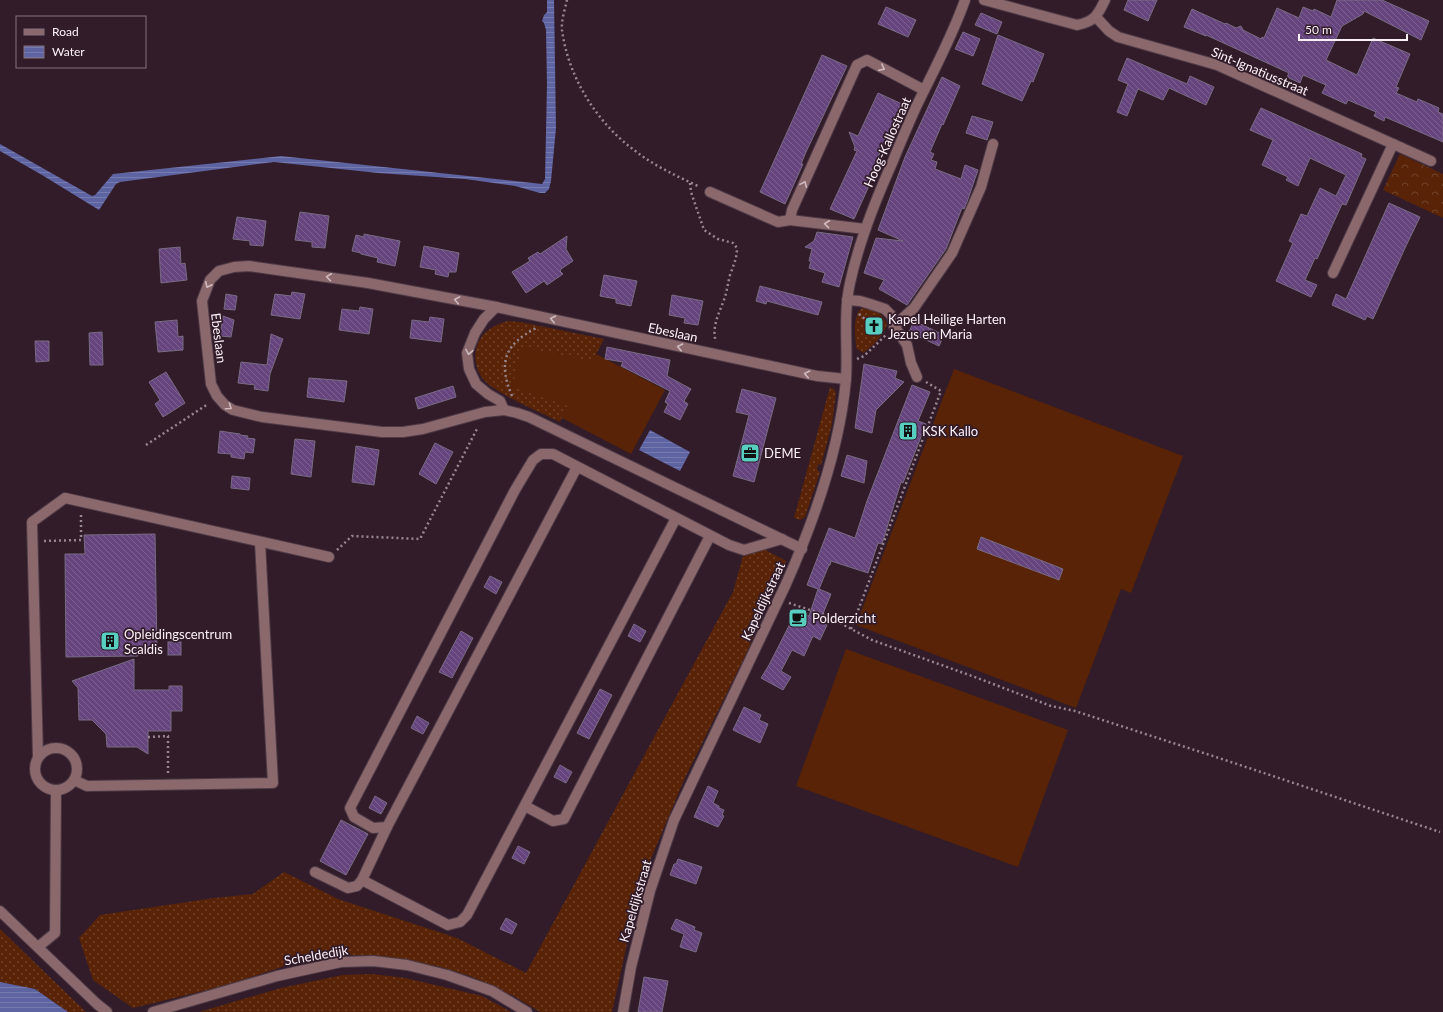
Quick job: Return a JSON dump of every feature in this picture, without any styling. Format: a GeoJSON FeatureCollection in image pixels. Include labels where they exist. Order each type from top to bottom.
{"type":"FeatureCollection","features":[{"type":"Feature","properties":{"kind":"street","name":"Hoog-Kallostraat"},"geometry":{"type":"LineString","coordinates":[[847,300],[849,284],[865,229],[877,197],[924,90],[946,46],[965,0]]}},
{"type":"Feature","properties":{"kind":"street"},"geometry":{"type":"LineString","coordinates":[[984,0],[1077,25],[1085,24],[1096,17],[1104,0]]}},
{"type":"Feature","properties":{"kind":"street","name":"Sint-Ignatiusstraat"},"geometry":{"type":"LineString","coordinates":[[1096,17],[1109,31],[1118,37],[1217,64],[1430,161]]}},
{"type":"Feature","properties":{"kind":"street"},"geometry":{"type":"LineString","coordinates":[[790,220],[792,210],[857,65],[867,60],[924,90]]}},
{"type":"Feature","properties":{"kind":"street"},"geometry":{"type":"LineString","coordinates":[[894,326],[914,308],[952,253],[981,186],[993,144]]}},
{"type":"Feature","properties":{"kind":"street"},"geometry":{"type":"LineString","coordinates":[[1333,273],[1393,144]]}},
{"type":"Feature","properties":{"kind":"street"},"geometry":{"type":"LineString","coordinates":[[710,192],[778,222],[790,220],[865,229]]}},
{"type":"Feature","properties":{"kind":"street","name":"Ebeslaan"},"geometry":{"type":"LineString","coordinates":[[802,549],[518,412],[504,410],[485,412],[423,429],[403,432],[382,432],[249,415],[233,410],[225,405],[219,398],[211,384],[202,301],[210,280],[219,271],[234,267],[249,266],[368,283],[496,307],[829,378],[846,379]]}},
{"type":"Feature","properties":{"kind":"street"},"geometry":{"type":"LineString","coordinates":[[847,300],[860,301],[885,309],[892,316],[894,326],[907,344],[911,363],[917,377]]}},
{"type":"Feature","properties":{"kind":"street","name":"Kapeldijkstraat"},"geometry":{"type":"LineString","coordinates":[[623,1012],[631,967],[650,891],[674,820],[802,549],[817,506],[840,421],[846,379],[847,300]]}},
{"type":"Feature","properties":{"kind":"street"},"geometry":{"type":"LineString","coordinates":[[496,307],[484,319],[475,333],[468,353],[469,369],[476,384],[488,394],[500,401],[504,410]]}},
{"type":"Feature","properties":{"kind":"street"},"geometry":{"type":"LineString","coordinates":[[388,827],[373,828],[354,817],[350,808],[516,490],[533,460],[541,454],[553,454],[729,545],[744,550],[782,540]]}},
{"type":"Feature","properties":{"kind":"street"},"geometry":{"type":"LineString","coordinates":[[315,872],[348,888],[357,886],[362,880],[388,827],[577,467]]}},
{"type":"Feature","properties":{"kind":"street"},"geometry":{"type":"LineString","coordinates":[[38,757],[49,748],[57,747],[64,749],[75,758],[77,773],[74,780],[63,789],[49,789],[39,782],[35,770],[38,757],[32,522],[65,498],[329,557]]}},
{"type":"Feature","properties":{"kind":"street"},"geometry":{"type":"LineString","coordinates":[[362,880],[448,925],[460,922],[467,915],[676,518]]}},
{"type":"Feature","properties":{"kind":"street"},"geometry":{"type":"LineString","coordinates":[[525,806],[553,821],[564,819],[710,536]]}},
{"type":"Feature","properties":{"kind":"street"},"geometry":{"type":"LineString","coordinates":[[74,780],[86,786],[273,784],[260,542]]}},
{"type":"Feature","properties":{"kind":"street"},"geometry":{"type":"LineString","coordinates":[[38,947],[55,933],[56,790]]}},
{"type":"Feature","properties":{"kind":"street"},"geometry":{"type":"LineString","coordinates":[[0,913],[38,947],[96,1004],[107,1012]]}},
{"type":"Feature","properties":{"kind":"street","name":"Scheldedijk"},"geometry":{"type":"LineString","coordinates":[[153,1012],[277,976],[341,962],[373,961],[408,965],[447,975],[492,991],[527,1012]]}},
{"type":"Feature","properties":{"kind":"path"},"geometry":{"type":"LineString","coordinates":[[567,0],[562,29],[574,74],[604,123],[632,149],[659,168],[710,192]]}},
{"type":"Feature","properties":{"kind":"path"},"geometry":{"type":"LineString","coordinates":[[690,182],[691,192],[704,230],[718,239],[734,244],[738,248],[737,257],[730,275],[726,296],[718,317],[714,334],[718,355]]}},
{"type":"Feature","properties":{"kind":"path"},"geometry":{"type":"LineString","coordinates":[[518,412],[504,371],[505,360],[511,347],[519,338],[552,319]]}},
{"type":"Feature","properties":{"kind":"path"},"geometry":{"type":"LineString","coordinates":[[846,365],[864,356],[894,326]]}},
{"type":"Feature","properties":{"kind":"path"},"geometry":{"type":"LineString","coordinates":[[851,629],[941,391],[917,377]]}},
{"type":"Feature","properties":{"kind":"path"},"geometry":{"type":"LineString","coordinates":[[146,445],[219,398]]}},
{"type":"Feature","properties":{"kind":"path"},"geometry":{"type":"LineString","coordinates":[[329,557],[352,536],[420,540],[485,412]]}},
{"type":"Feature","properties":{"kind":"path"},"geometry":{"type":"LineString","coordinates":[[32,542],[81,540],[80,502]]}},
{"type":"Feature","properties":{"kind":"path"},"geometry":{"type":"LineString","coordinates":[[779,599],[825,615],[872,640],[1051,706],[1074,711],[1440,832]]}},
{"type":"Feature","properties":{"kind":"path"},"geometry":{"type":"LineString","coordinates":[[148,737],[168,736],[168,784]]}},
{"type":"Feature","properties":{"kind":"green space"},"geometry":{"type":"Polygon","coordinates":[[[1400,154],[1443,174],[1443,218],[1383,190],[1400,154]]]}},
{"type":"Feature","properties":{"kind":"green space"},"geometry":{"type":"Polygon","coordinates":[[[863,307],[871,308],[878,312],[887,324],[878,340],[863,353],[856,348],[855,326],[857,315],[863,307]]]}},
{"type":"Feature","properties":{"kind":"green space"},"geometry":{"type":"Polygon","coordinates":[[[507,321],[520,322],[604,339],[560,422],[497,390],[483,379],[479,372],[476,365],[475,354],[480,339],[491,328],[507,321]]]}},
{"type":"Feature","properties":{"kind":"green space"},"geometry":{"type":"Polygon","coordinates":[[[522,347],[592,361],[596,354],[665,390],[631,454],[562,418],[568,406],[512,387],[522,347]]]}},
{"type":"Feature","properties":{"kind":"green space"},"geometry":{"type":"Polygon","coordinates":[[[954,369],[1183,456],[1131,593],[1121,589],[1076,708],[856,625],[954,369]]]}},
{"type":"Feature","properties":{"kind":"green space"},"geometry":{"type":"Polygon","coordinates":[[[830,387],[834,389],[836,393],[832,424],[821,465],[818,464],[817,470],[820,472],[805,517],[800,520],[794,518],[830,387]]]}},
{"type":"Feature","properties":{"kind":"green space"},"geometry":{"type":"Polygon","coordinates":[[[762,548],[786,561],[785,568],[774,588],[746,654],[684,780],[650,861],[633,916],[612,1012],[540,1012],[514,996],[470,976],[437,966],[388,957],[349,955],[291,964],[224,986],[133,1008],[93,980],[79,938],[100,915],[214,898],[253,894],[284,872],[338,899],[457,938],[526,973],[733,592],[743,556],[762,548]]]}},
{"type":"Feature","properties":{"kind":"green space"},"geometry":{"type":"Polygon","coordinates":[[[846,649],[1068,730],[1018,867],[796,786],[846,649]]]}},
{"type":"Feature","properties":{"kind":"green space"},"geometry":{"type":"Polygon","coordinates":[[[0,929],[86,1012],[68,1012],[35,989],[0,982],[0,929]]]}},
{"type":"Feature","properties":{"kind":"green space"},"geometry":{"type":"Polygon","coordinates":[[[372,974],[405,978],[482,996],[511,1012],[199,1012],[281,988],[343,975],[372,974]]]}},
{"type":"Feature","properties":{"kind":"water"},"geometry":{"type":"Polygon","coordinates":[[[547,0],[554,0],[556,128],[551,181],[549,189],[545,193],[515,186],[465,179],[378,173],[274,162],[120,182],[116,184],[99,210],[0,151],[0,144],[92,196],[95,195],[113,174],[281,156],[542,184],[545,179],[547,84],[546,30],[542,21],[547,12],[547,0]]]}},
{"type":"Feature","properties":{"kind":"water"},"geometry":{"type":"Polygon","coordinates":[[[650,430],[690,452],[680,471],[639,450],[650,430]]]}},
{"type":"Feature","properties":{"kind":"water"},"geometry":{"type":"Polygon","coordinates":[[[0,982],[35,989],[68,1012],[0,1012],[0,982]]]}},
{"type":"Feature","properties":{"kind":"building"},"geometry":{"type":"Polygon","coordinates":[[[1128,0],[1157,0],[1148,21],[1124,10],[1128,0]]]}},
{"type":"Feature","properties":{"kind":"building"},"geometry":{"type":"Polygon","coordinates":[[[1337,0],[1382,0],[1429,21],[1421,40],[1364,11],[1363,14],[1342,26],[1326,60],[1357,75],[1373,38],[1410,54],[1396,87],[1399,88],[1396,93],[1417,102],[1418,99],[1439,108],[1438,112],[1443,114],[1443,142],[1385,117],[1384,121],[1374,116],[1376,112],[1348,100],[1346,104],[1322,93],[1326,85],[1303,75],[1300,83],[1287,77],[1289,73],[1206,35],[1184,27],[1192,9],[1236,28],[1241,26],[1243,30],[1261,39],[1262,37],[1264,38],[1277,8],[1299,18],[1303,7],[1313,11],[1314,9],[1331,17],[1337,0]]]}},
{"type":"Feature","properties":{"kind":"building"},"geometry":{"type":"Polygon","coordinates":[[[886,7],[916,20],[908,37],[878,24],[886,7]]]}},
{"type":"Feature","properties":{"kind":"building"},"geometry":{"type":"Polygon","coordinates":[[[981,13],[1002,22],[997,34],[975,25],[981,13]]]}},
{"type":"Feature","properties":{"kind":"building"},"geometry":{"type":"Polygon","coordinates":[[[963,32],[980,39],[973,56],[955,49],[963,32]]]}},
{"type":"Feature","properties":{"kind":"building"},"geometry":{"type":"Polygon","coordinates":[[[998,35],[1044,54],[1033,82],[1031,81],[1022,101],[982,84],[998,35]]]}},
{"type":"Feature","properties":{"kind":"building"},"geometry":{"type":"Polygon","coordinates":[[[822,55],[847,66],[806,152],[801,164],[803,164],[785,204],[760,192],[822,55]]]}},
{"type":"Feature","properties":{"kind":"building"},"geometry":{"type":"Polygon","coordinates":[[[1127,58],[1187,84],[1190,76],[1214,87],[1206,105],[1169,88],[1163,100],[1138,89],[1127,116],[1117,112],[1128,84],[1118,80],[1127,58]]]}},
{"type":"Feature","properties":{"kind":"building"},"geometry":{"type":"Polygon","coordinates":[[[942,77],[960,86],[930,152],[934,154],[931,160],[937,162],[935,169],[961,179],[965,165],[978,170],[967,202],[964,209],[962,208],[946,249],[907,305],[879,289],[884,280],[864,273],[876,238],[903,241],[878,230],[905,157],[942,77]]]}},
{"type":"Feature","properties":{"kind":"building"},"geometry":{"type":"Polygon","coordinates":[[[878,93],[902,104],[870,175],[873,177],[854,219],[830,209],[857,151],[854,150],[855,147],[849,132],[858,136],[878,93]]]}},
{"type":"Feature","properties":{"kind":"building"},"geometry":{"type":"Polygon","coordinates":[[[1261,108],[1362,154],[1361,157],[1366,159],[1346,205],[1342,204],[1317,259],[1315,258],[1305,280],[1317,285],[1311,297],[1276,281],[1293,243],[1289,241],[1301,214],[1307,216],[1320,188],[1336,196],[1346,175],[1310,158],[1298,186],[1286,180],[1288,177],[1262,165],[1273,140],[1250,130],[1261,108]]]}},
{"type":"Feature","properties":{"kind":"building"},"geometry":{"type":"Polygon","coordinates":[[[972,116],[993,122],[987,140],[966,133],[972,116]]]}},
{"type":"Feature","properties":{"kind":"building"},"geometry":{"type":"Polygon","coordinates":[[[1389,203],[1420,217],[1373,319],[1367,316],[1365,320],[1332,305],[1336,294],[1346,299],[1389,203]]]}},
{"type":"Feature","properties":{"kind":"building"},"geometry":{"type":"Polygon","coordinates":[[[300,212],[329,216],[325,248],[312,247],[312,242],[295,240],[300,212]]]}},
{"type":"Feature","properties":{"kind":"building"},"geometry":{"type":"Polygon","coordinates":[[[237,217],[266,221],[263,246],[250,245],[250,241],[233,239],[237,217]]]}},
{"type":"Feature","properties":{"kind":"building"},"geometry":{"type":"Polygon","coordinates":[[[817,232],[853,237],[839,287],[822,282],[825,273],[809,268],[812,249],[805,247],[814,241],[817,232]]]}},
{"type":"Feature","properties":{"kind":"building"},"geometry":{"type":"Polygon","coordinates":[[[364,234],[400,241],[395,266],[377,262],[378,258],[352,251],[356,235],[364,237],[364,234]]]}},
{"type":"Feature","properties":{"kind":"building"},"geometry":{"type":"Polygon","coordinates":[[[567,236],[566,249],[573,261],[561,269],[560,271],[563,274],[547,285],[544,281],[526,293],[512,272],[530,261],[528,258],[538,252],[540,254],[567,236]]]}},
{"type":"Feature","properties":{"kind":"building"},"geometry":{"type":"Polygon","coordinates":[[[424,246],[459,253],[456,272],[449,272],[448,277],[435,274],[436,270],[420,267],[424,246]]]}},
{"type":"Feature","properties":{"kind":"building"},"geometry":{"type":"Polygon","coordinates":[[[180,247],[181,264],[185,263],[187,280],[161,283],[159,249],[180,247]]]}},
{"type":"Feature","properties":{"kind":"building"},"geometry":{"type":"Polygon","coordinates":[[[604,275],[637,281],[631,306],[616,303],[616,299],[600,296],[604,275]]]}},
{"type":"Feature","properties":{"kind":"building"},"geometry":{"type":"Polygon","coordinates":[[[760,286],[822,302],[818,315],[767,301],[766,304],[756,301],[760,286]]]}},
{"type":"Feature","properties":{"kind":"building"},"geometry":{"type":"Polygon","coordinates":[[[292,292],[305,294],[300,319],[271,315],[275,294],[291,296],[292,292]]]}},
{"type":"Feature","properties":{"kind":"building"},"geometry":{"type":"Polygon","coordinates":[[[226,294],[237,296],[235,310],[224,309],[226,294]]]}},
{"type":"Feature","properties":{"kind":"building"},"geometry":{"type":"Polygon","coordinates":[[[672,295],[703,301],[698,325],[684,323],[685,318],[669,315],[672,295]]]}},
{"type":"Feature","properties":{"kind":"building"},"geometry":{"type":"Polygon","coordinates":[[[360,307],[373,309],[369,334],[339,330],[342,309],[359,311],[360,307]]]}},
{"type":"Feature","properties":{"kind":"building"},"geometry":{"type":"Polygon","coordinates":[[[223,316],[234,320],[231,337],[220,336],[223,316]]]}},
{"type":"Feature","properties":{"kind":"building"},"geometry":{"type":"Polygon","coordinates":[[[430,317],[444,319],[441,342],[410,338],[412,320],[429,322],[430,317]]]}},
{"type":"Feature","properties":{"kind":"building"},"geometry":{"type":"Polygon","coordinates":[[[177,320],[178,337],[183,336],[183,350],[158,352],[155,322],[177,320]]]}},
{"type":"Feature","properties":{"kind":"building"},"geometry":{"type":"Polygon","coordinates":[[[914,321],[944,335],[939,346],[909,332],[914,321]]]}},
{"type":"Feature","properties":{"kind":"building"},"geometry":{"type":"Polygon","coordinates":[[[102,332],[103,365],[90,365],[89,333],[102,332]]]}},
{"type":"Feature","properties":{"kind":"building"},"geometry":{"type":"Polygon","coordinates":[[[271,334],[283,339],[270,374],[268,391],[254,389],[255,385],[238,383],[241,362],[267,365],[271,334]]]}},
{"type":"Feature","properties":{"kind":"building"},"geometry":{"type":"Polygon","coordinates":[[[35,341],[49,341],[49,361],[36,362],[35,341]]]}},
{"type":"Feature","properties":{"kind":"building"},"geometry":{"type":"Polygon","coordinates":[[[607,347],[670,360],[667,376],[691,389],[684,401],[688,404],[680,420],[664,412],[668,404],[665,402],[670,391],[621,366],[623,362],[605,359],[607,347]]]}},
{"type":"Feature","properties":{"kind":"building"},"geometry":{"type":"Polygon","coordinates":[[[864,364],[897,371],[895,378],[904,382],[876,410],[872,433],[855,428],[864,364]]]}},
{"type":"Feature","properties":{"kind":"building"},"geometry":{"type":"Polygon","coordinates":[[[166,372],[185,403],[163,417],[155,404],[160,400],[149,382],[166,372]]]}},
{"type":"Feature","properties":{"kind":"building"},"geometry":{"type":"Polygon","coordinates":[[[309,378],[347,381],[344,402],[307,397],[309,378]]]}},
{"type":"Feature","properties":{"kind":"building"},"geometry":{"type":"Polygon","coordinates":[[[912,385],[930,392],[918,421],[926,424],[903,483],[901,482],[882,544],[878,543],[868,573],[831,561],[819,589],[831,594],[820,621],[827,625],[820,640],[813,636],[804,656],[792,650],[781,671],[791,677],[783,690],[761,678],[797,610],[809,616],[818,589],[807,585],[829,528],[855,538],[867,501],[912,385]]]}},
{"type":"Feature","properties":{"kind":"building"},"geometry":{"type":"Polygon","coordinates":[[[453,386],[456,397],[418,409],[415,398],[453,386]]]}},
{"type":"Feature","properties":{"kind":"building","name":"DEME"},"geometry":{"type":"Polygon","coordinates":[[[742,389],[776,398],[754,482],[733,476],[749,415],[736,412],[742,389]]]}},
{"type":"Feature","properties":{"kind":"building"},"geometry":{"type":"Polygon","coordinates":[[[220,431],[240,434],[248,436],[247,438],[255,439],[253,453],[245,452],[244,459],[231,457],[231,454],[218,453],[220,431]]]}},
{"type":"Feature","properties":{"kind":"building"},"geometry":{"type":"Polygon","coordinates":[[[295,439],[315,441],[311,477],[291,474],[295,439]]]}},
{"type":"Feature","properties":{"kind":"building"},"geometry":{"type":"Polygon","coordinates":[[[435,443],[453,452],[436,484],[419,474],[435,443]]]}},
{"type":"Feature","properties":{"kind":"building"},"geometry":{"type":"Polygon","coordinates":[[[356,446],[379,450],[374,485],[352,482],[356,446]]]}},
{"type":"Feature","properties":{"kind":"building"},"geometry":{"type":"Polygon","coordinates":[[[847,455],[867,461],[864,483],[841,476],[847,455]]]}},
{"type":"Feature","properties":{"kind":"building"},"geometry":{"type":"Polygon","coordinates":[[[232,476],[250,478],[249,490],[231,488],[232,476]]]}},
{"type":"Feature","properties":{"kind":"building","name":"Opleidingscentrum Scaldis"},"geometry":{"type":"Polygon","coordinates":[[[155,534],[157,652],[138,652],[138,656],[66,657],[65,554],[85,554],[84,535],[155,534]]]}},
{"type":"Feature","properties":{"kind":"building"},"geometry":{"type":"Polygon","coordinates":[[[981,537],[1063,569],[1059,580],[977,549],[981,537]]]}},
{"type":"Feature","properties":{"kind":"building"},"geometry":{"type":"Polygon","coordinates":[[[490,576],[502,582],[496,594],[484,587],[490,576]]]}},
{"type":"Feature","properties":{"kind":"building"},"geometry":{"type":"Polygon","coordinates":[[[634,624],[646,631],[640,642],[628,636],[634,624]]]}},
{"type":"Feature","properties":{"kind":"building"},"geometry":{"type":"Polygon","coordinates":[[[461,631],[473,638],[452,678],[439,672],[461,631]]]}},
{"type":"Feature","properties":{"kind":"building"},"geometry":{"type":"Polygon","coordinates":[[[168,642],[181,642],[181,655],[168,655],[168,642]]]}},
{"type":"Feature","properties":{"kind":"building"},"geometry":{"type":"Polygon","coordinates":[[[134,659],[134,690],[169,690],[169,686],[182,686],[182,711],[171,711],[171,731],[148,731],[148,754],[137,747],[107,747],[106,734],[92,720],[79,720],[78,688],[72,681],[134,659]]]}},
{"type":"Feature","properties":{"kind":"building"},"geometry":{"type":"Polygon","coordinates":[[[600,689],[612,695],[589,739],[577,733],[600,689]]]}},
{"type":"Feature","properties":{"kind":"building"},"geometry":{"type":"Polygon","coordinates":[[[744,707],[761,715],[759,720],[768,724],[760,743],[733,730],[744,707]]]}},
{"type":"Feature","properties":{"kind":"building"},"geometry":{"type":"Polygon","coordinates":[[[417,716],[429,723],[423,734],[411,728],[417,716]]]}},
{"type":"Feature","properties":{"kind":"building"},"geometry":{"type":"Polygon","coordinates":[[[560,765],[572,772],[566,783],[554,777],[560,765]]]}},
{"type":"Feature","properties":{"kind":"building"},"geometry":{"type":"Polygon","coordinates":[[[708,786],[718,791],[713,803],[724,810],[722,815],[724,816],[718,827],[694,817],[708,786]]]}},
{"type":"Feature","properties":{"kind":"building"},"geometry":{"type":"Polygon","coordinates":[[[375,796],[387,803],[381,814],[369,808],[375,796]]]}},
{"type":"Feature","properties":{"kind":"building"},"geometry":{"type":"Polygon","coordinates":[[[341,820],[368,834],[346,875],[320,861],[341,820]]]}},
{"type":"Feature","properties":{"kind":"building"},"geometry":{"type":"Polygon","coordinates":[[[518,846],[530,852],[524,864],[512,858],[518,846]]]}},
{"type":"Feature","properties":{"kind":"building"},"geometry":{"type":"Polygon","coordinates":[[[678,859],[702,867],[696,884],[670,875],[674,864],[676,864],[678,859]]]}},
{"type":"Feature","properties":{"kind":"building"},"geometry":{"type":"Polygon","coordinates":[[[506,918],[517,924],[512,934],[500,929],[506,918]]]}},
{"type":"Feature","properties":{"kind":"building"},"geometry":{"type":"Polygon","coordinates":[[[676,919],[695,927],[694,930],[702,933],[696,952],[680,947],[684,934],[671,929],[676,919]]]}},
{"type":"Feature","properties":{"kind":"building"},"geometry":{"type":"Polygon","coordinates":[[[644,977],[668,981],[662,1012],[638,1012],[644,977]]]}},
{"type":"Feature","properties":{"kind":"place","name":"Kapel Heilige Harten Jezus en Maria"},"geometry":{"type":"Point","coordinates":[874,326]}},
{"type":"Feature","properties":{"kind":"place","name":"KSK Kallo"},"geometry":{"type":"Point","coordinates":[908,431]}},
{"type":"Feature","properties":{"kind":"place","name":"DEME"},"geometry":{"type":"Point","coordinates":[750,453]}},
{"type":"Feature","properties":{"kind":"place","name":"Polderzicht"},"geometry":{"type":"Point","coordinates":[798,618]}},
{"type":"Feature","properties":{"kind":"place","name":"Opleidingscentrum Scaldis"},"geometry":{"type":"Point","coordinates":[110,641]}}]}
